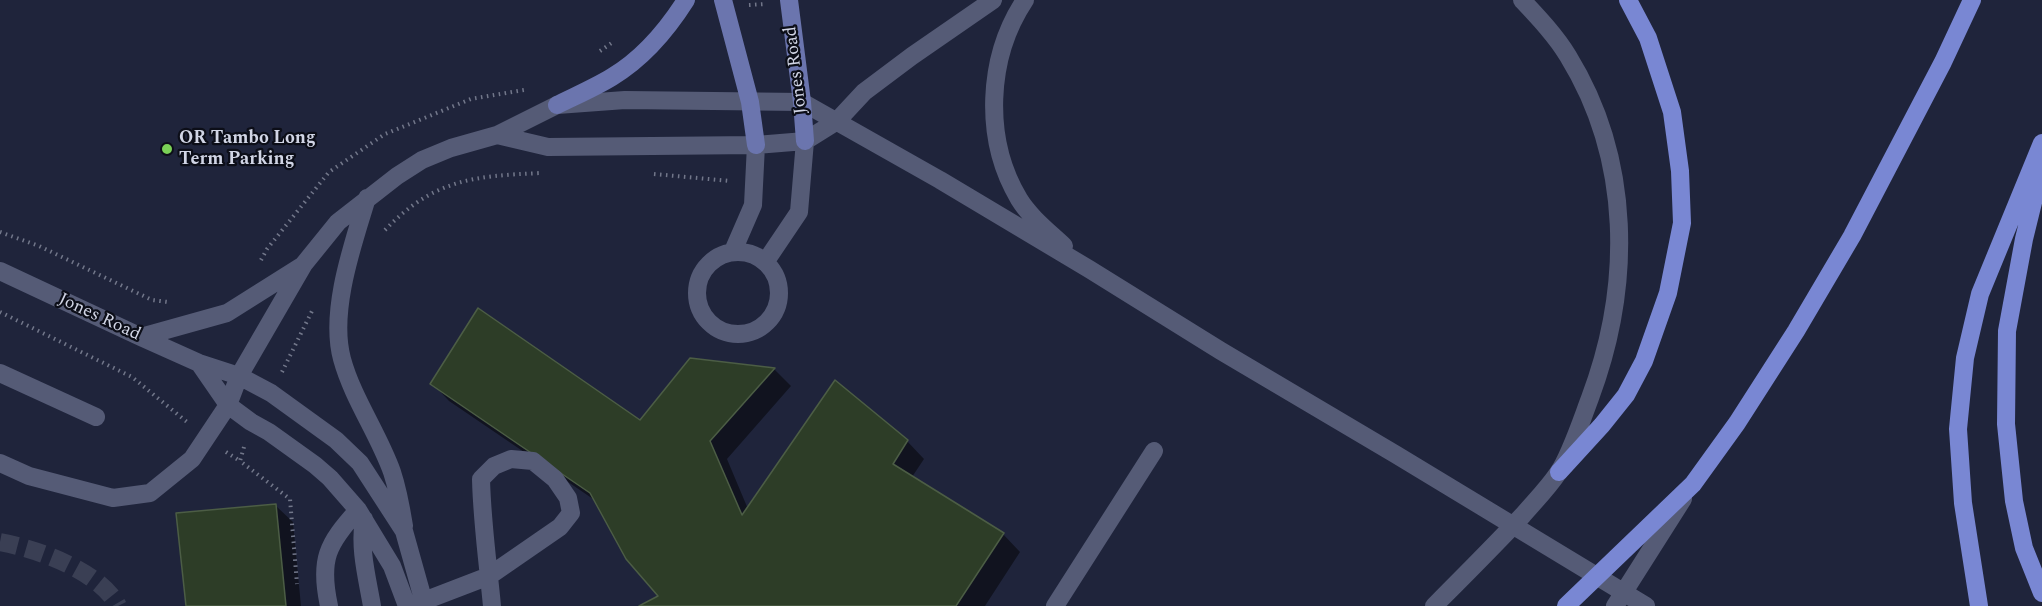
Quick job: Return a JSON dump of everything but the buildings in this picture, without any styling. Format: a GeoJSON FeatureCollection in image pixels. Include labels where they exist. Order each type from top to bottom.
{"type":"FeatureCollection","features":[{"type":"Feature","properties":{"kind":"highway"},"geometry":{"type":"LineString","coordinates":[[1560,472],[1620,402],[1644,361],[1668,293],[1682,223],[1680,171],[1672,112],[1648,38],[1628,0]]}},
{"type":"Feature","properties":{"kind":"highway"},"geometry":{"type":"LineString","coordinates":[[1566,606],[1692,484],[1737,423],[1802,321],[1852,236],[1943,62],[1972,0]]}},
{"type":"Feature","properties":{"kind":"highway"},"geometry":{"type":"LineString","coordinates":[[1979,606],[1963,503],[1958,429],[1965,358],[1980,294],[2042,142]]}},
{"type":"Feature","properties":{"kind":"highway"},"geometry":{"type":"LineString","coordinates":[[2042,166],[2024,239],[2007,331],[2006,412],[2014,501],[2024,548],[2042,593]]}},
{"type":"Feature","properties":{"kind":"main road"},"geometry":{"type":"LineString","coordinates":[[557,105],[613,76],[646,50],[672,22],[686,0]]}},
{"type":"Feature","properties":{"kind":"main road"},"geometry":{"type":"LineString","coordinates":[[723,0],[750,102],[756,145]]}},
{"type":"Feature","properties":{"kind":"main road","name":"Jones Road"},"geometry":{"type":"LineString","coordinates":[[789,0],[805,141]]}},
{"type":"Feature","properties":{"kind":"street"},"geometry":{"type":"LineString","coordinates":[[497,135],[548,147],[756,145],[805,141],[837,121],[864,92],[993,0]]}},
{"type":"Feature","properties":{"kind":"street"},"geometry":{"type":"LineString","coordinates":[[1025,0],[1008,29],[995,81],[996,130],[1002,159],[1011,183],[1029,213],[1089,269]]}},
{"type":"Feature","properties":{"kind":"street"},"geometry":{"type":"LineString","coordinates":[[1434,606],[1485,557],[1560,472],[1596,383],[1611,326],[1617,291],[1620,246],[1618,213],[1615,181],[1608,151],[1591,101],[1568,55],[1522,0]]}},
{"type":"Feature","properties":{"kind":"street"},"geometry":{"type":"LineString","coordinates":[[0,463],[29,476],[113,498],[150,493],[192,459],[228,405],[239,376],[304,264],[338,222],[367,198],[422,160],[451,148],[497,135],[557,105],[625,100],[688,99],[802,102],[1089,269],[1221,351],[1646,606]]}},
{"type":"Feature","properties":{"kind":"street"},"geometry":{"type":"LineString","coordinates":[[765,261],[799,212],[805,141]]}},
{"type":"Feature","properties":{"kind":"street"},"geometry":{"type":"LineString","coordinates":[[733,251],[753,205],[756,145]]}},
{"type":"Feature","properties":{"kind":"street"},"geometry":{"type":"LineString","coordinates":[[367,198],[345,271],[339,328],[342,357],[350,382],[391,470],[400,498],[404,531],[419,604]]}},
{"type":"Feature","properties":{"kind":"street"},"geometry":{"type":"LineString","coordinates":[[733,251],[750,253],[765,261],[776,275],[780,292],[777,309],[767,323],[753,332],[736,335],[718,329],[705,318],[698,302],[697,285],[704,269],[717,257],[733,251]]}},
{"type":"Feature","properties":{"kind":"street"},"geometry":{"type":"LineString","coordinates":[[141,338],[227,313],[304,264]]}},
{"type":"Feature","properties":{"kind":"street","name":"Jones Road"},"geometry":{"type":"LineString","coordinates":[[0,272],[141,338],[199,363],[239,376],[271,393],[336,440],[360,463],[404,531]]}},
{"type":"Feature","properties":{"kind":"street"},"geometry":{"type":"LineString","coordinates":[[199,363],[228,405],[269,432],[330,478],[361,514],[392,566],[419,604]]}},
{"type":"Feature","properties":{"kind":"street"},"geometry":{"type":"LineString","coordinates":[[0,373],[96,417]]}},
{"type":"Feature","properties":{"kind":"street"},"geometry":{"type":"LineString","coordinates":[[1054,606],[1154,451]]}},
{"type":"Feature","properties":{"kind":"street"},"geometry":{"type":"LineString","coordinates":[[419,604],[489,576],[560,527],[571,513],[568,498],[555,479],[533,461],[511,459],[494,466],[481,479],[482,521],[489,576],[492,606]]}},
{"type":"Feature","properties":{"kind":"street"},"geometry":{"type":"LineString","coordinates":[[1615,606],[1692,484]]}},
{"type":"Feature","properties":{"kind":"street"},"geometry":{"type":"LineString","coordinates":[[329,606],[325,579],[327,555],[338,532],[361,514]]}},
{"type":"Feature","properties":{"kind":"street"},"geometry":{"type":"LineString","coordinates":[[361,514],[363,559],[372,606]]}},
{"type":"Feature","properties":{"kind":"street"},"geometry":{"type":"LineString","coordinates":[[1420,606],[1454,586]]}},
{"type":"Feature","properties":{"kind":"path"},"geometry":{"type":"LineString","coordinates":[[382,233],[404,211],[441,189],[468,179],[496,175],[551,173]]}},
{"type":"Feature","properties":{"kind":"path"},"geometry":{"type":"LineString","coordinates":[[650,174],[753,184]]}},
{"type":"Feature","properties":{"kind":"path"},"geometry":{"type":"LineString","coordinates":[[0,232],[39,246],[152,300]]}},
{"type":"Feature","properties":{"kind":"path"},"geometry":{"type":"LineString","coordinates":[[0,312],[132,377],[206,438],[240,461]]}},
{"type":"Feature","properties":{"kind":"tunnel"},"geometry":{"type":"LineString","coordinates":[[0,542],[49,556],[83,572],[109,593],[118,606]]}},
{"type":"Feature","properties":{"kind":"place","name":"OR Tambo Long Term Parking"},"geometry":{"type":"Point","coordinates":[167,149]}}]}
